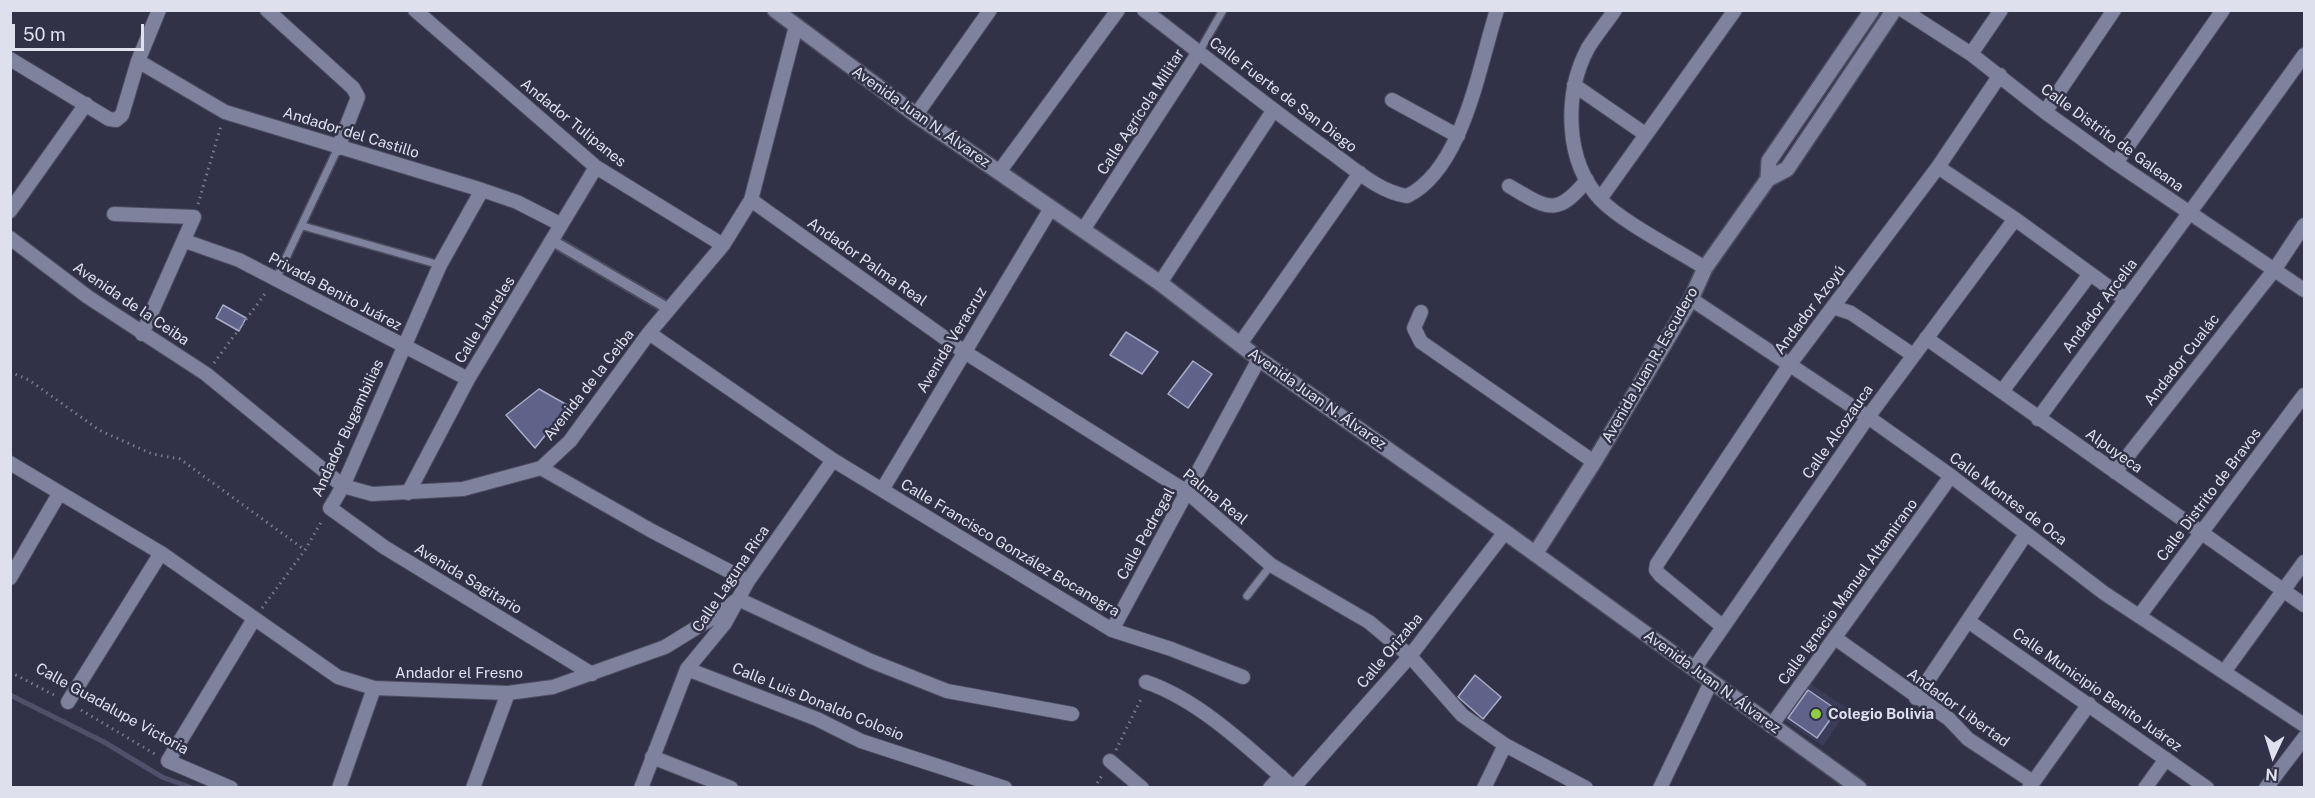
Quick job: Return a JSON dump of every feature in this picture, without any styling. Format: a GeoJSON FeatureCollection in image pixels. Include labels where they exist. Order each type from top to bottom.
{"type":"FeatureCollection","features":[{"type":"Feature","properties":{"kind":"main road","name":"Avenida Juan N. Álvarez"},"geometry":{"type":"LineString","coordinates":[[775,10],[916,115],[1160,283],[1259,359],[1505,532],[1859,788]]}},
{"type":"Feature","properties":{"kind":"main road","name":"Avenida Juan R. Escudero"},"geometry":{"type":"LineString","coordinates":[[1768,178],[1769,161],[1872,10]]}},
{"type":"Feature","properties":{"kind":"main road","name":"Avenida Juan R. Escudero"},"geometry":{"type":"LineString","coordinates":[[1535,554],[1594,462],[1691,299],[1705,268],[1768,178],[1787,169],[1894,10]]}},
{"type":"Feature","properties":{"kind":"street"},"geometry":{"type":"LineString","coordinates":[[10,59],[109,119],[116,120],[122,114],[138,61],[159,10]]}},
{"type":"Feature","properties":{"kind":"street"},"geometry":{"type":"LineString","coordinates":[[267,10],[352,88],[358,98],[338,148]]}},
{"type":"Feature","properties":{"kind":"street","name":"Andador Tulipanes"},"geometry":{"type":"LineString","coordinates":[[415,10],[596,167],[723,245]]}},
{"type":"Feature","properties":{"kind":"street"},"geometry":{"type":"LineString","coordinates":[[999,172],[1118,10]]}},
{"type":"Feature","properties":{"kind":"street","name":"Calle Fuerte de San Diego"},"geometry":{"type":"LineString","coordinates":[[1144,10],[1273,111],[1360,173],[1395,194],[1407,196],[1428,182],[1446,160],[1458,136]]}},
{"type":"Feature","properties":{"kind":"street"},"geometry":{"type":"LineString","coordinates":[[1392,100],[1458,136],[1497,10]]}},
{"type":"Feature","properties":{"kind":"street"},"geometry":{"type":"LineString","coordinates":[[1615,10],[1588,49],[1574,85],[1571,112],[1576,157],[1587,180],[1600,199],[1705,268]]}},
{"type":"Feature","properties":{"kind":"street"},"geometry":{"type":"LineString","coordinates":[[1600,199],[1735,10]]}},
{"type":"Feature","properties":{"kind":"street","name":"Calle Distrito de Galeana"},"geometry":{"type":"LineString","coordinates":[[1903,10],[1971,54],[2045,112],[2116,163],[2304,290]]}},
{"type":"Feature","properties":{"kind":"street"},"geometry":{"type":"LineString","coordinates":[[1971,54],[2001,10]]}},
{"type":"Feature","properties":{"kind":"street"},"geometry":{"type":"LineString","coordinates":[[2045,112],[2114,10]]}},
{"type":"Feature","properties":{"kind":"street"},"geometry":{"type":"LineString","coordinates":[[2116,163],[2223,10]]}},
{"type":"Feature","properties":{"kind":"street"},"geometry":{"type":"LineString","coordinates":[[916,115],[985,12]]}},
{"type":"Feature","properties":{"kind":"street","name":"Avenida de la Ceiba"},"geometry":{"type":"LineString","coordinates":[[10,238],[88,297],[206,374],[343,486],[372,494],[408,494],[463,489],[541,468],[570,441],[649,333],[723,245],[751,200],[796,26]]}},
{"type":"Feature","properties":{"kind":"street","name":"Calle Agrícola Militar"},"geometry":{"type":"LineString","coordinates":[[1083,230],[1199,52]]}},
{"type":"Feature","properties":{"kind":"street","name":"Andador Arcelia"},"geometry":{"type":"LineString","coordinates":[[2038,419],[2125,299],[2191,214],[2304,54]]}},
{"type":"Feature","properties":{"kind":"street","name":"Andador del Castillo"},"geometry":{"type":"LineString","coordinates":[[138,61],[225,112],[482,190],[517,202],[560,224]]}},
{"type":"Feature","properties":{"kind":"street","name":"Andador Azoyú"},"geometry":{"type":"LineString","coordinates":[[1722,626],[1656,570],[1657,564],[1790,364],[1938,167],[2000,75]]}},
{"type":"Feature","properties":{"kind":"street"},"geometry":{"type":"LineString","coordinates":[[1574,85],[1645,134]]}},
{"type":"Feature","properties":{"kind":"street"},"geometry":{"type":"LineString","coordinates":[[10,211],[86,104]]}},
{"type":"Feature","properties":{"kind":"street"},"geometry":{"type":"LineString","coordinates":[[1160,283],[1273,111]]}},
{"type":"Feature","properties":{"kind":"street","name":"Calle Laureles"},"geometry":{"type":"LineString","coordinates":[[408,494],[468,379],[596,167]]}},
{"type":"Feature","properties":{"kind":"street"},"geometry":{"type":"LineString","coordinates":[[1938,167],[2125,299]]}},
{"type":"Feature","properties":{"kind":"street"},"geometry":{"type":"LineString","coordinates":[[1240,344],[1360,173]]}},
{"type":"Feature","properties":{"kind":"street"},"geometry":{"type":"LineString","coordinates":[[1509,186],[1540,204],[1557,206],[1570,201],[1587,180]]}},
{"type":"Feature","properties":{"kind":"street","name":"Andador Bugambilias"},"geometry":{"type":"LineString","coordinates":[[330,508],[343,486],[440,265],[482,190]]}},
{"type":"Feature","properties":{"kind":"street","name":"Andador Palma Real"},"geometry":{"type":"LineString","coordinates":[[751,200],[963,351]]}},
{"type":"Feature","properties":{"kind":"street","name":"Avenida Veracruz"},"geometry":{"type":"LineString","coordinates":[[882,490],[963,351],[1051,208]]}},
{"type":"Feature","properties":{"kind":"street"},"geometry":{"type":"LineString","coordinates":[[114,214],[194,217],[142,334]]}},
{"type":"Feature","properties":{"kind":"street","name":"Calle Alcozauca"},"geometry":{"type":"LineString","coordinates":[[1694,669],[1868,417],[2014,219]]}},
{"type":"Feature","properties":{"kind":"street","name":"Andador Cualác"},"geometry":{"type":"LineString","coordinates":[[2115,472],[2275,269],[2304,225]]}},
{"type":"Feature","properties":{"kind":"street","name":"Privada Benito Juárez"},"geometry":{"type":"LineString","coordinates":[[184,241],[239,260],[468,379]]}},
{"type":"Feature","properties":{"kind":"street"},"geometry":{"type":"LineString","coordinates":[[553,241],[669,309]]}},
{"type":"Feature","properties":{"kind":"street"},"geometry":{"type":"LineString","coordinates":[[2003,390],[2090,274]]}},
{"type":"Feature","properties":{"kind":"street","name":"Calle Montes de Oca"},"geometry":{"type":"LineString","coordinates":[[1691,299],[1868,417],[1951,476],[2104,593],[2304,725]]}},
{"type":"Feature","properties":{"kind":"street"},"geometry":{"type":"LineString","coordinates":[[1833,307],[1851,313],[1913,355]]}},
{"type":"Feature","properties":{"kind":"street"},"geometry":{"type":"LineString","coordinates":[[1421,312],[1414,328],[1421,342],[1594,462]]}},
{"type":"Feature","properties":{"kind":"street","name":"Calle Francisco González Bocanegra"},"geometry":{"type":"LineString","coordinates":[[649,333],[833,460],[1112,630],[1171,649],[1243,677]]}},
{"type":"Feature","properties":{"kind":"street","name":"Alpuyeca"},"geometry":{"type":"LineString","coordinates":[[1926,338],[2003,390],[2038,419],[2304,605]]}},
{"type":"Feature","properties":{"kind":"street","name":"Palma Real"},"geometry":{"type":"LineString","coordinates":[[963,351],[1187,492],[1271,565],[1370,622],[1410,656],[1462,715],[1505,745],[1586,788]]}},
{"type":"Feature","properties":{"kind":"street","name":"Calle Pedregal"},"geometry":{"type":"LineString","coordinates":[[1112,630],[1259,359]]}},
{"type":"Feature","properties":{"kind":"street","name":"Calle Distrito de Bravos"},"geometry":{"type":"LineString","coordinates":[[2140,615],[2304,395]]}},
{"type":"Feature","properties":{"kind":"street","name":"Calle Laguna Rica"},"geometry":{"type":"LineString","coordinates":[[641,788],[687,669],[725,623],[748,581],[833,460]]}},
{"type":"Feature","properties":{"kind":"street","name":"Andador el Fresno"},"geometry":{"type":"LineString","coordinates":[[10,464],[161,553],[338,677],[374,688],[508,693],[553,687],[664,647],[717,615],[738,598]]}},
{"type":"Feature","properties":{"kind":"street"},"geometry":{"type":"LineString","coordinates":[[541,468],[652,531],[748,581]]}},
{"type":"Feature","properties":{"kind":"street","name":"Calle Ignacio Manuel Altamirano"},"geometry":{"type":"LineString","coordinates":[[1771,726],[1951,476]]}},
{"type":"Feature","properties":{"kind":"street"},"geometry":{"type":"LineString","coordinates":[[10,578],[59,494]]}},
{"type":"Feature","properties":{"kind":"street","name":"Avenida Sagitario"},"geometry":{"type":"LineString","coordinates":[[330,508],[384,547],[592,674]]}},
{"type":"Feature","properties":{"kind":"street","name":"Calle Orizaba"},"geometry":{"type":"LineString","coordinates":[[1294,787],[1410,656],[1505,532]]}},
{"type":"Feature","properties":{"kind":"street"},"geometry":{"type":"LineString","coordinates":[[1916,698],[2026,534]]}},
{"type":"Feature","properties":{"kind":"street"},"geometry":{"type":"LineString","coordinates":[[68,702],[161,553]]}},
{"type":"Feature","properties":{"kind":"street"},"geometry":{"type":"LineString","coordinates":[[2224,672],[2304,562]]}},
{"type":"Feature","properties":{"kind":"street"},"geometry":{"type":"LineString","coordinates":[[738,598],[872,661],[947,691],[1072,714]]}},
{"type":"Feature","properties":{"kind":"street"},"geometry":{"type":"LineString","coordinates":[[168,761],[254,619]]}},
{"type":"Feature","properties":{"kind":"street","name":"Calle Municipio Benito Juárez"},"geometry":{"type":"LineString","coordinates":[[1968,621],[2207,788]]}},
{"type":"Feature","properties":{"kind":"street","name":"Andador Libertad"},"geometry":{"type":"LineString","coordinates":[[1835,639],[1949,719],[1968,739],[2031,785]]}},
{"type":"Feature","properties":{"kind":"street","name":"Calle Luis Donaldo Colosio"},"geometry":{"type":"LineString","coordinates":[[687,669],[817,719],[861,741],[1005,788]]}},
{"type":"Feature","properties":{"kind":"street"},"geometry":{"type":"LineString","coordinates":[[1146,682],[1164,688],[1228,731],[1294,787]]}},
{"type":"Feature","properties":{"kind":"street"},"geometry":{"type":"LineString","coordinates":[[1660,788],[1711,682]]}},
{"type":"Feature","properties":{"kind":"street"},"geometry":{"type":"LineString","coordinates":[[339,788],[374,688]]}},
{"type":"Feature","properties":{"kind":"street"},"geometry":{"type":"LineString","coordinates":[[473,788],[508,693]]}},
{"type":"Feature","properties":{"kind":"street"},"geometry":{"type":"LineString","coordinates":[[2031,785],[2089,704]]}},
{"type":"Feature","properties":{"kind":"street"},"geometry":{"type":"LineString","coordinates":[[2266,788],[2304,738]]}},
{"type":"Feature","properties":{"kind":"street"},"geometry":{"type":"LineString","coordinates":[[1484,788],[1505,745]]}},
{"type":"Feature","properties":{"kind":"street"},"geometry":{"type":"LineString","coordinates":[[652,757],[731,788]]}},
{"type":"Feature","properties":{"kind":"street"},"geometry":{"type":"LineString","coordinates":[[2145,788],[2166,759]]}},
{"type":"Feature","properties":{"kind":"street","name":"Calle Guadalupe Victoria"},"geometry":{"type":"LineString","coordinates":[[168,761],[231,788]]}},
{"type":"Feature","properties":{"kind":"street"},"geometry":{"type":"LineString","coordinates":[[1110,761],[1142,788]]}},
{"type":"Feature","properties":{"kind":"street"},"geometry":{"type":"LineString","coordinates":[[1270,788],[1281,776]]}},
{"type":"Feature","properties":{"kind":"lane","name":"Calle Agrícola Militar"},"geometry":{"type":"LineString","coordinates":[[1199,52],[1223,10]]}},
{"type":"Feature","properties":{"kind":"lane"},"geometry":{"type":"LineString","coordinates":[[276,279],[338,148]]}},
{"type":"Feature","properties":{"kind":"lane"},"geometry":{"type":"LineString","coordinates":[[303,225],[440,265]]}},
{"type":"Feature","properties":{"kind":"lane"},"geometry":{"type":"LineString","coordinates":[[1247,596],[1271,565]]}},
{"type":"Feature","properties":{"kind":"path"},"geometry":{"type":"LineString","coordinates":[[194,217],[225,112]]}},
{"type":"Feature","properties":{"kind":"path"},"geometry":{"type":"LineString","coordinates":[[206,374],[276,279]]}},
{"type":"Feature","properties":{"kind":"path"},"geometry":{"type":"LineString","coordinates":[[10,372],[29,380],[99,429],[152,454],[180,459],[305,550]]}},
{"type":"Feature","properties":{"kind":"path","name":"Andador Bugambilias"},"geometry":{"type":"LineString","coordinates":[[254,619],[305,550],[330,508]]}},
{"type":"Feature","properties":{"kind":"path","name":"Calle Guadalupe Victoria"},"geometry":{"type":"LineString","coordinates":[[10,672],[68,702],[168,761]]}},
{"type":"Feature","properties":{"kind":"path"},"geometry":{"type":"LineString","coordinates":[[1134,716],[1146,682]]}},
{"type":"Feature","properties":{"kind":"shaded area","name":"Colegio Bolivia"},"geometry":{"type":"Polygon","coordinates":[[[1808,682],[1848,709],[1823,746],[1783,719],[1808,682]]]}},
{"type":"Feature","properties":{"kind":"building"},"geometry":{"type":"Polygon","coordinates":[[[223,305],[246,318],[239,331],[216,318],[223,305]]]}},
{"type":"Feature","properties":{"kind":"building"},"geometry":{"type":"Polygon","coordinates":[[[1126,332],[1158,352],[1142,374],[1110,355],[1126,332]]]}},
{"type":"Feature","properties":{"kind":"building"},"geometry":{"type":"Polygon","coordinates":[[[1193,361],[1212,374],[1188,408],[1168,394],[1193,361]]]}},
{"type":"Feature","properties":{"kind":"building"},"geometry":{"type":"Polygon","coordinates":[[[539,389],[569,406],[535,448],[506,415],[539,389]]]}},
{"type":"Feature","properties":{"kind":"building"},"geometry":{"type":"Polygon","coordinates":[[[1475,675],[1501,697],[1483,719],[1458,697],[1475,675]]]}},
{"type":"Feature","properties":{"kind":"building"},"geometry":{"type":"Polygon","coordinates":[[[1808,690],[1837,710],[1817,738],[1788,718],[1808,690]]]}},
{"type":"Feature","properties":{"kind":"waterway"},"geometry":{"type":"LineString","coordinates":[[10,695],[104,742],[162,777],[192,788]]}},
{"type":"Feature","properties":{"kind":"place","name":"Colegio Bolivia"},"geometry":{"type":"Point","coordinates":[1816,714]}}]}
